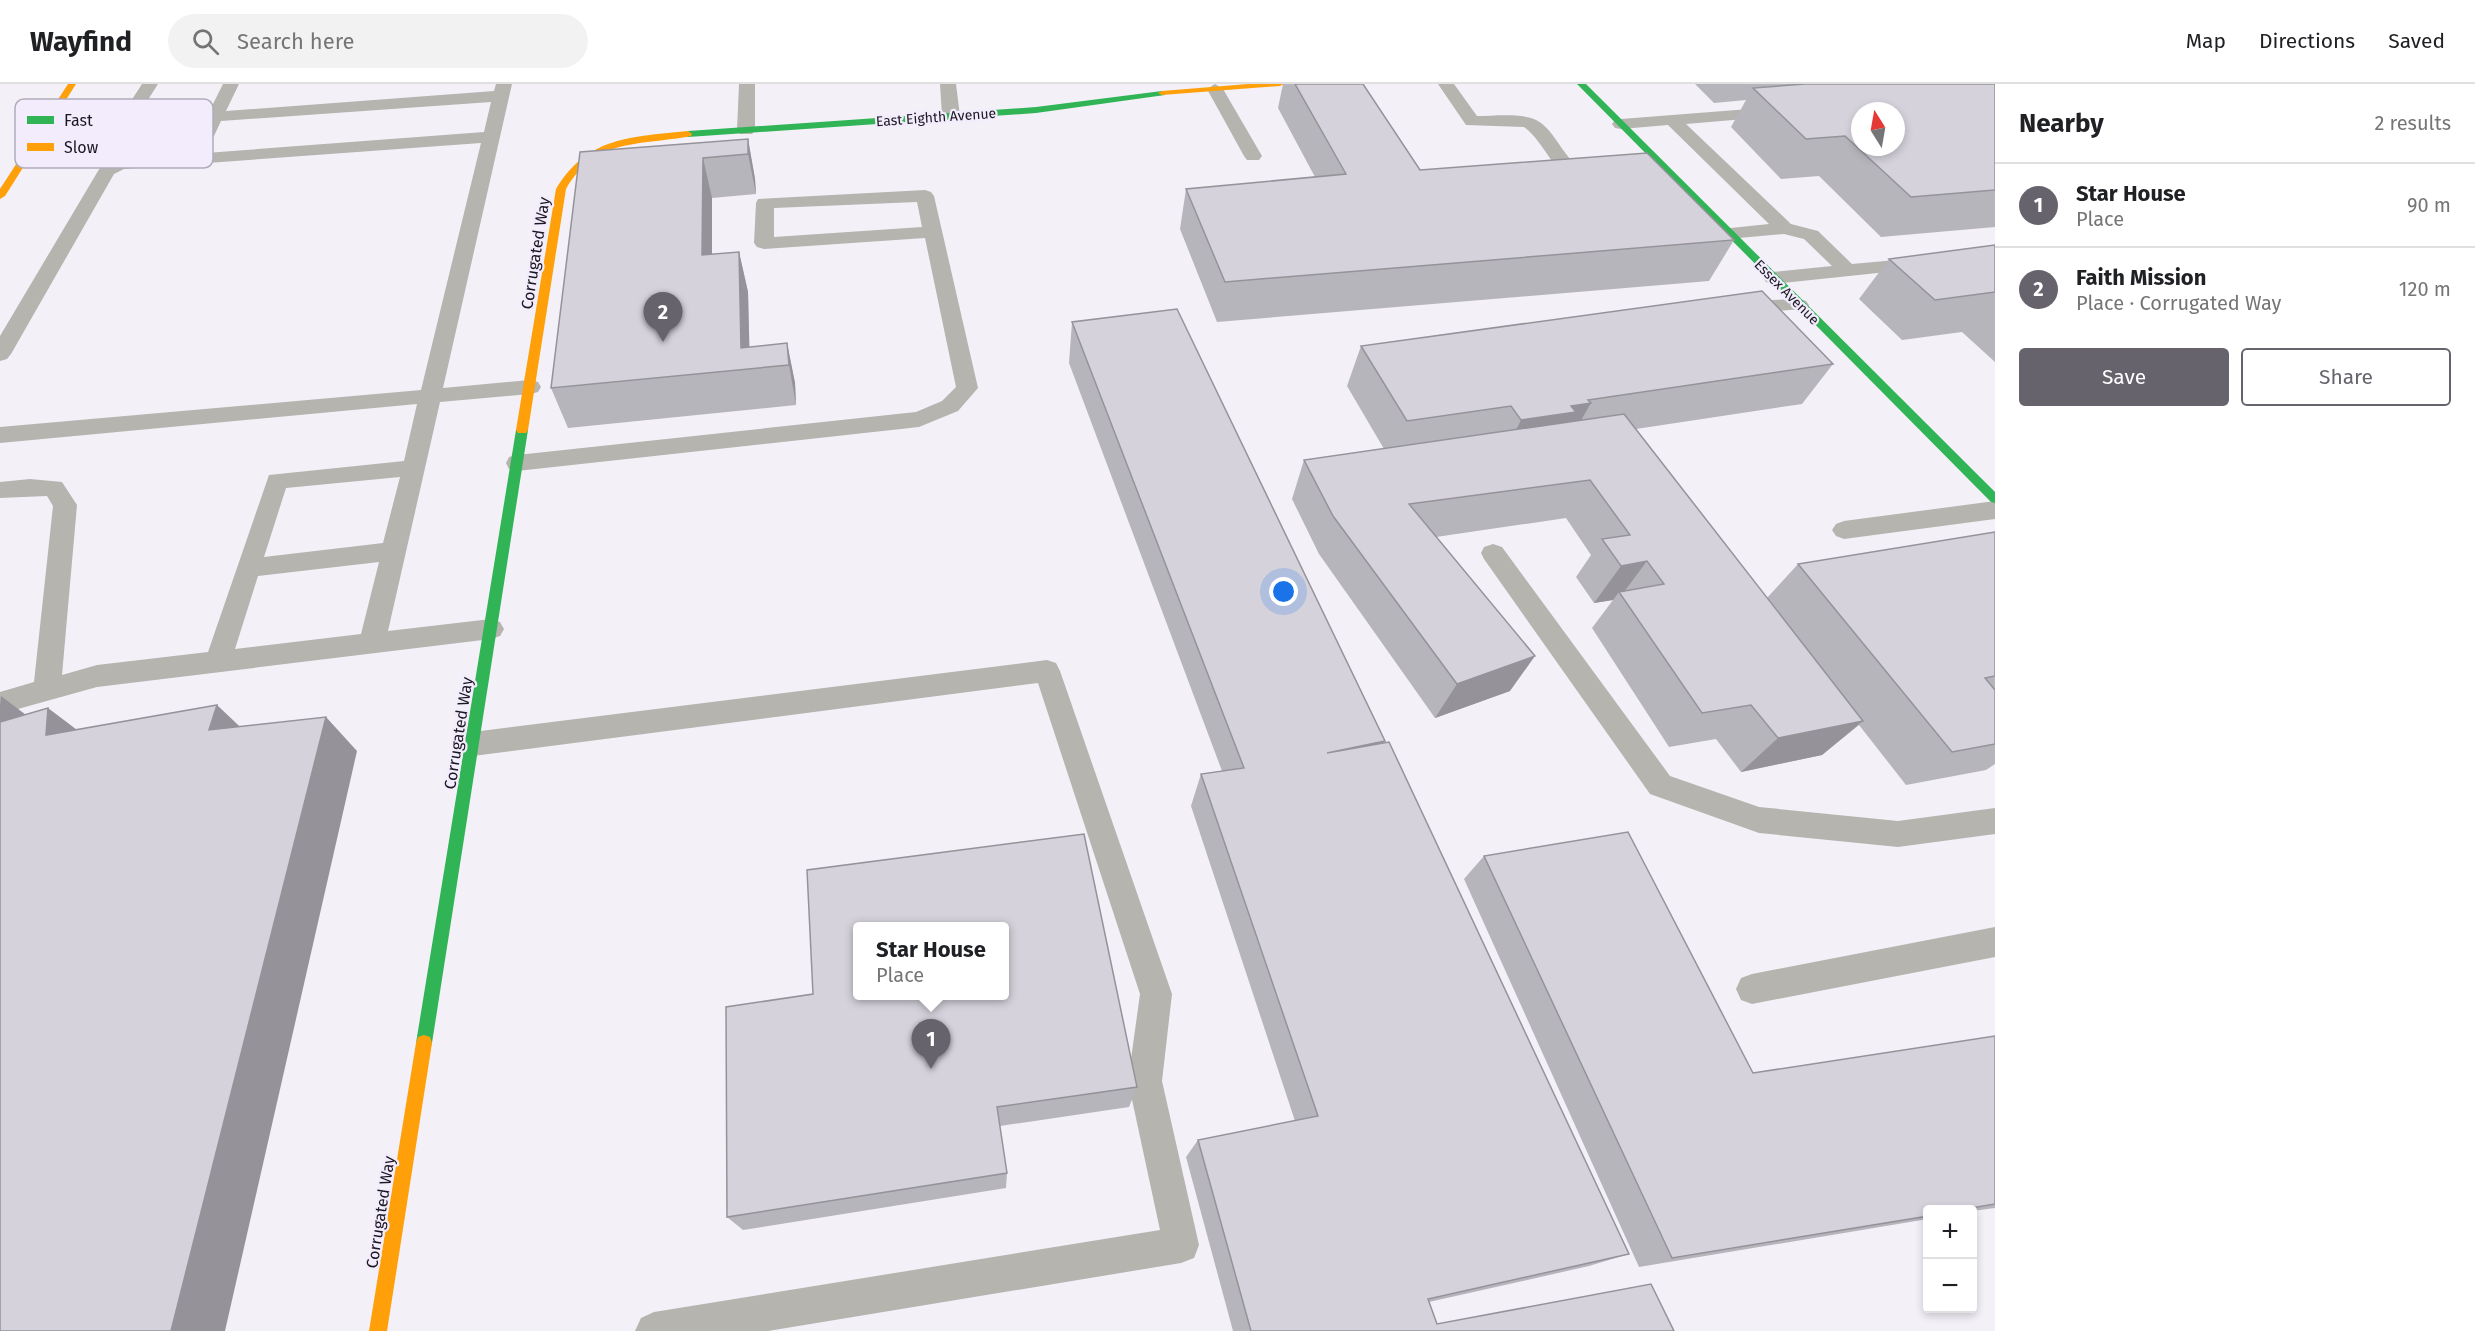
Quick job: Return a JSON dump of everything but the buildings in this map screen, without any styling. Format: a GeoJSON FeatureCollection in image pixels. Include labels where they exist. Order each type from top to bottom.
{"type":"FeatureCollection","features":[{"type":"Feature","properties":{"kind":"street"},"geometry":{"type":"LineString","coordinates":[[62,99],[72,84]]}},
{"type":"Feature","properties":{"kind":"street","name":"East Eighth Avenue"},"geometry":{"type":"LineString","coordinates":[[593,151],[620,143],[690,134],[1036,110],[1172,92],[1280,84]]}},
{"type":"Feature","properties":{"kind":"street","name":"Essex Avenue"},"geometry":{"type":"LineString","coordinates":[[1581,84],[1995,499]]}},
{"type":"Feature","properties":{"kind":"street","name":"Corrugated Way"},"geometry":{"type":"LineString","coordinates":[[378,1331],[561,189],[567,175],[593,151]]}},
{"type":"Feature","properties":{"kind":"street"},"geometry":{"type":"LineString","coordinates":[[0,196],[18,168]]}},
{"type":"Feature","properties":{"kind":"lane"},"geometry":{"type":"LineString","coordinates":[[140,99],[150,84]]}},
{"type":"Feature","properties":{"kind":"lane"},"geometry":{"type":"LineString","coordinates":[[213,120],[231,84]]}},
{"type":"Feature","properties":{"kind":"lane"},"geometry":{"type":"LineString","coordinates":[[215,116],[526,84]]}},
{"type":"Feature","properties":{"kind":"lane"},"geometry":{"type":"LineString","coordinates":[[746,130],[747,84]]}},
{"type":"Feature","properties":{"kind":"lane"},"geometry":{"type":"LineString","coordinates":[[948,84],[951,116]]}},
{"type":"Feature","properties":{"kind":"lane"},"geometry":{"type":"LineString","coordinates":[[1446,84],[1472,122],[1527,122],[1533,125],[1576,177],[1583,180],[1602,179]]}},
{"type":"Feature","properties":{"kind":"lane"},"geometry":{"type":"LineString","coordinates":[[372,643],[502,88]]}},
{"type":"Feature","properties":{"kind":"lane"},"geometry":{"type":"LineString","coordinates":[[1215,89],[1253,156]]}},
{"type":"Feature","properties":{"kind":"lane"},"geometry":{"type":"LineString","coordinates":[[1621,124],[1792,111]]}},
{"type":"Feature","properties":{"kind":"lane"},"geometry":{"type":"LineString","coordinates":[[1672,120],[1784,228]]}},
{"type":"Feature","properties":{"kind":"lane"},"geometry":{"type":"LineString","coordinates":[[213,157],[491,137]]}},
{"type":"Feature","properties":{"kind":"lane"},"geometry":{"type":"LineString","coordinates":[[0,354],[107,170],[112,168]]}},
{"type":"Feature","properties":{"kind":"lane"},"geometry":{"type":"LineString","coordinates":[[1648,175],[1670,174]]}},
{"type":"Feature","properties":{"kind":"lane"},"geometry":{"type":"LineString","coordinates":[[518,463],[919,419],[950,406],[968,388],[925,196],[765,203],[764,243],[932,232]]}},
{"type":"Feature","properties":{"kind":"lane"},"geometry":{"type":"LineString","coordinates":[[1728,233],[1784,228],[1811,235],[1848,271]]}},
{"type":"Feature","properties":{"kind":"lane"},"geometry":{"type":"LineString","coordinates":[[1773,278],[1938,262]]}},
{"type":"Feature","properties":{"kind":"lane"},"geometry":{"type":"LineString","coordinates":[[1720,308],[1799,305]]}},
{"type":"Feature","properties":{"kind":"lane"},"geometry":{"type":"LineString","coordinates":[[0,435],[530,387]]}},
{"type":"Feature","properties":{"kind":"lane"},"geometry":{"type":"LineString","coordinates":[[218,660],[277,481],[413,468]]}},
{"type":"Feature","properties":{"kind":"lane"},"geometry":{"type":"LineString","coordinates":[[0,490],[30,487],[54,488],[65,505],[47,690]]}},
{"type":"Feature","properties":{"kind":"lane"},"geometry":{"type":"LineString","coordinates":[[1844,530],[1995,510]]}},
{"type":"Feature","properties":{"kind":"lane"},"geometry":{"type":"LineString","coordinates":[[249,568],[394,551]]}},
{"type":"Feature","properties":{"kind":"lane"},"geometry":{"type":"LineString","coordinates":[[1493,553],[1660,785],[1759,820],[1898,834],[1995,821]]}},
{"type":"Feature","properties":{"kind":"lane"},"geometry":{"type":"LineString","coordinates":[[0,703],[97,676],[491,629]]}},
{"type":"Feature","properties":{"kind":"lane"},"geometry":{"type":"LineString","coordinates":[[472,744],[1047,672],[1156,994],[1145,1081],[1181,1245],[654,1331]]}},
{"type":"Feature","properties":{"kind":"lane"},"geometry":{"type":"LineString","coordinates":[[1752,990],[1995,942]]}},
{"type":"Feature","properties":{"kind":"traffic: fast"},"geometry":{"type":"LineString","coordinates":[[1581,84],[1995,499]]}},
{"type":"Feature","properties":{"kind":"traffic: fast"},"geometry":{"type":"LineString","coordinates":[[688,134],[1036,110],[1162,93]]}},
{"type":"Feature","properties":{"kind":"traffic: fast"},"geometry":{"type":"LineString","coordinates":[[424,1043],[522,430]]}},
{"type":"Feature","properties":{"kind":"traffic: slow"},"geometry":{"type":"LineString","coordinates":[[62,99],[72,84]]}},
{"type":"Feature","properties":{"kind":"traffic: slow"},"geometry":{"type":"LineString","coordinates":[[1162,93],[1280,84]]}},
{"type":"Feature","properties":{"kind":"traffic: slow"},"geometry":{"type":"LineString","coordinates":[[522,430],[561,189],[571,172],[583,160],[598,151],[633,141],[688,134]]}},
{"type":"Feature","properties":{"kind":"traffic: slow"},"geometry":{"type":"LineString","coordinates":[[0,196],[18,168]]}},
{"type":"Feature","properties":{"kind":"traffic: slow"},"geometry":{"type":"LineString","coordinates":[[378,1331],[424,1043]]}},
{"type":"Feature","properties":{"kind":"place","name":"Faith Mission"},"geometry":{"type":"Point","coordinates":[663,342]}},
{"type":"Feature","properties":{"kind":"place","name":"Star House"},"geometry":{"type":"Point","coordinates":[931,1069]}}]}
